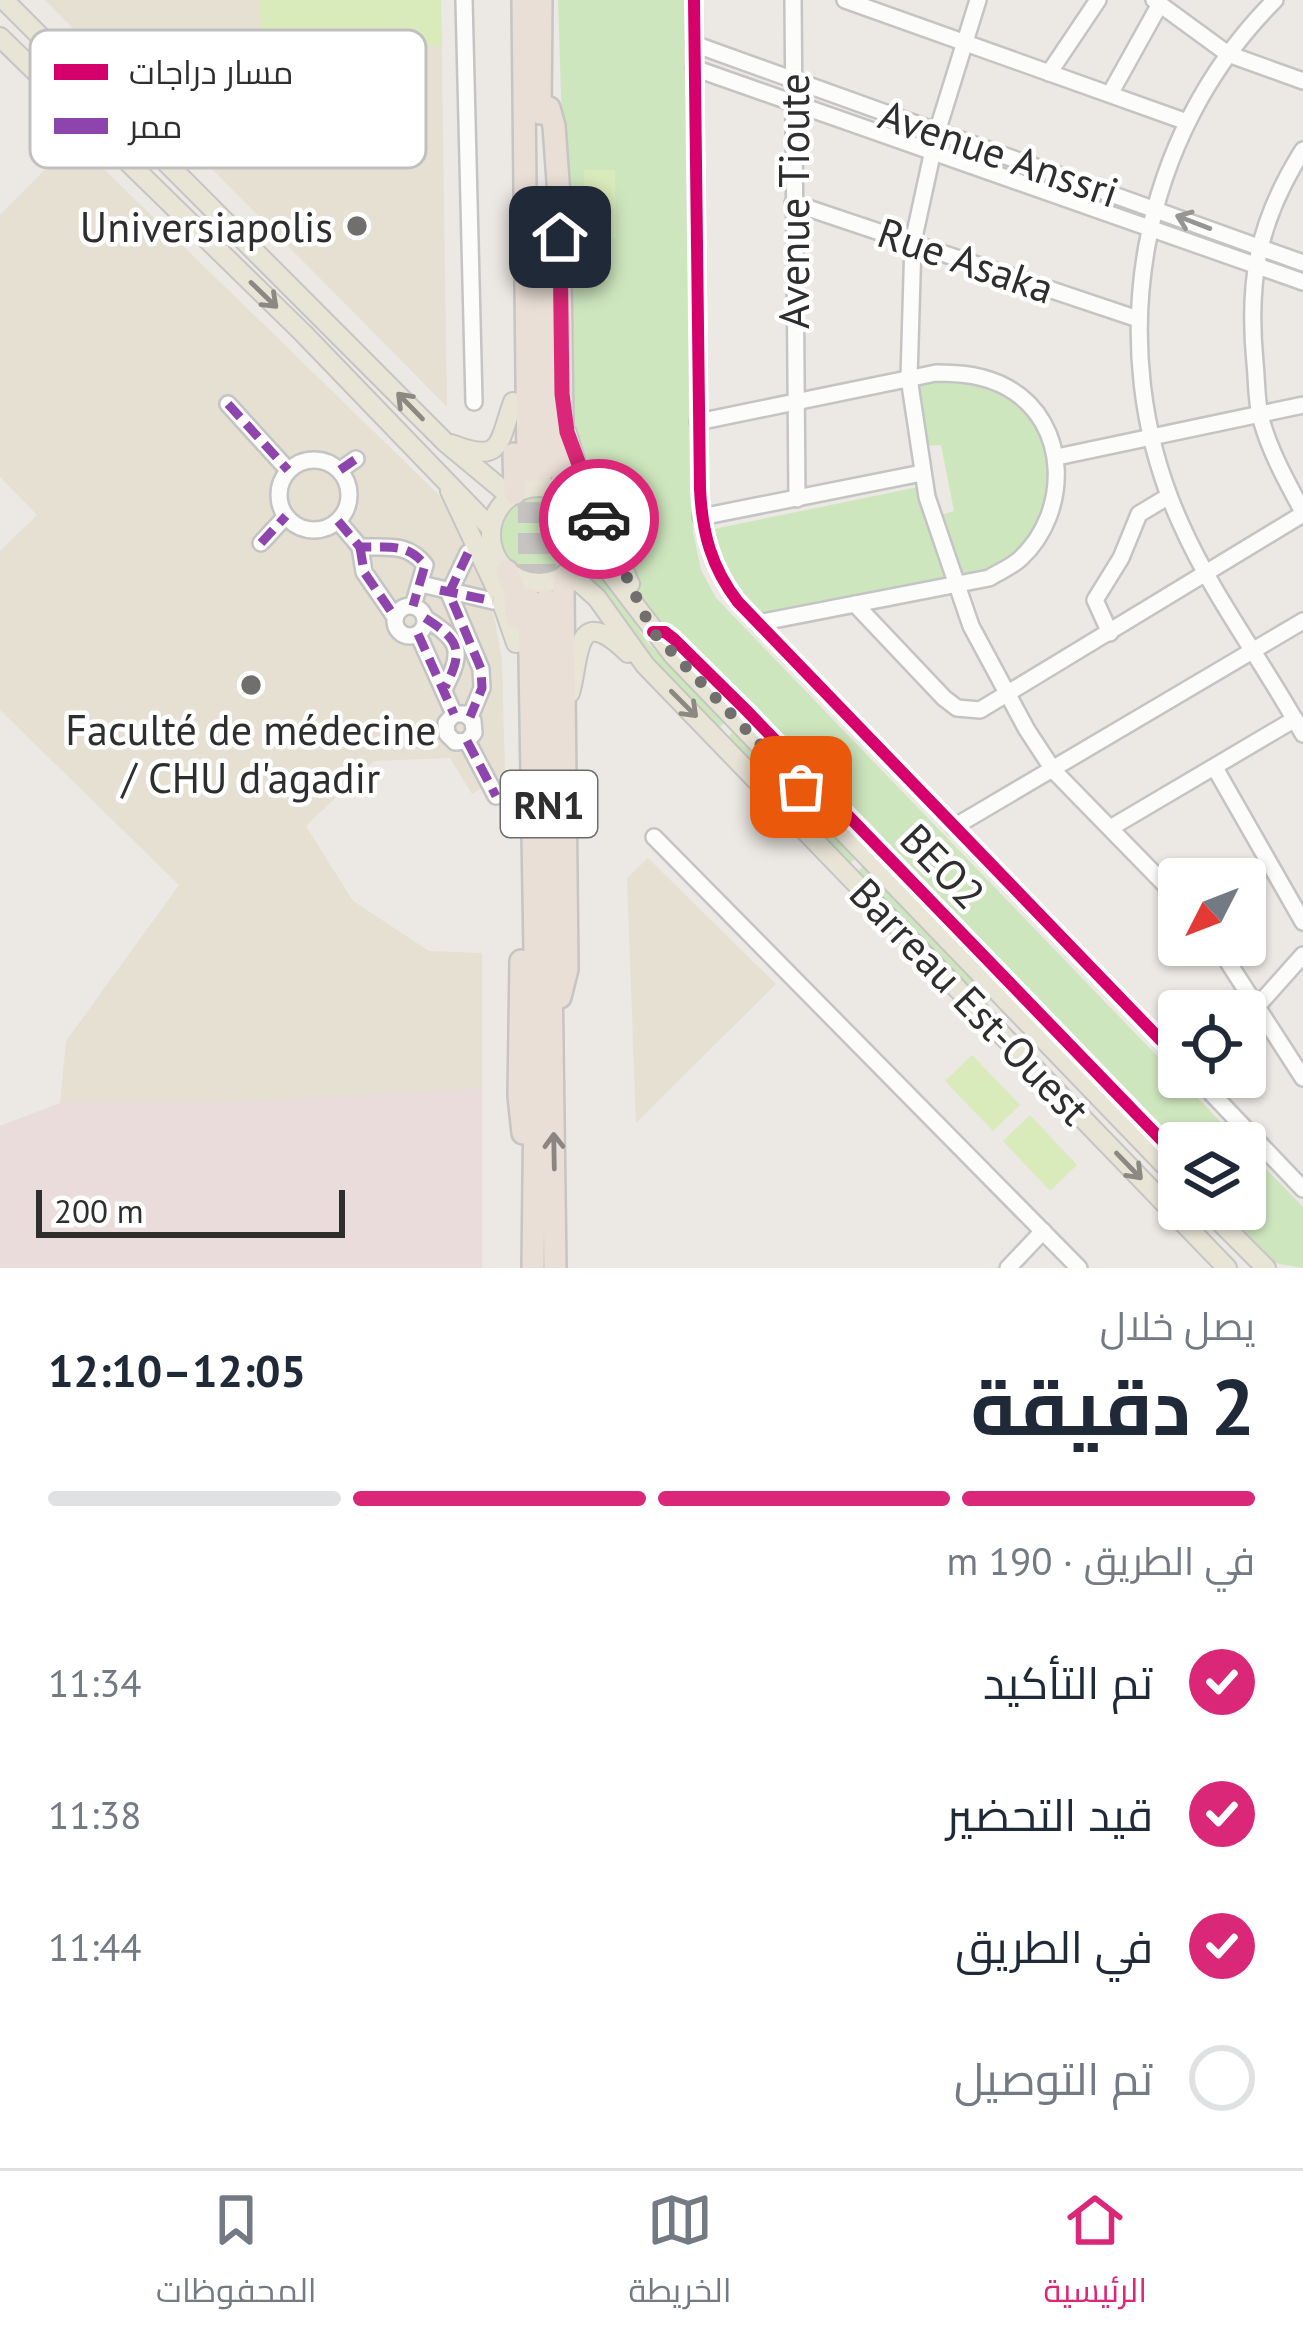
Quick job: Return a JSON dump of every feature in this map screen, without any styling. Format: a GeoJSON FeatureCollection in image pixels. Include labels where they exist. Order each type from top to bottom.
{"type":"FeatureCollection","features":[{"type":"Feature","properties":{"kind":"highway"},"geometry":{"type":"LineString","coordinates":[[523,0],[533,100],[535,471]]}},
{"type":"Feature","properties":{"kind":"highway"},"geometry":{"type":"LineString","coordinates":[[513,494],[518,132],[533,100],[542,0]]}},
{"type":"Feature","properties":{"kind":"highway"},"geometry":{"type":"LineString","coordinates":[[533,100],[549,108],[555,135],[563,494]]}},
{"type":"Feature","properties":{"kind":"highway"},"geometry":{"type":"LineString","coordinates":[[507,571],[515,592],[521,805],[519,1096],[532,1181]]}},
{"type":"Feature","properties":{"kind":"highway"},"geometry":{"type":"LineString","coordinates":[[553,1007],[562,993],[567,969],[568,574]]}},
{"type":"Feature","properties":{"kind":"highway","name":"RN1"},"geometry":{"type":"LineString","coordinates":[[533,1268],[537,599],[553,1007],[555,1268]]}},
{"type":"Feature","properties":{"kind":"main road"},"geometry":{"type":"LineString","coordinates":[[4,0],[34,30]]}},
{"type":"Feature","properties":{"kind":"main road"},"geometry":{"type":"LineString","coordinates":[[0,37],[30,66]]}},
{"type":"Feature","properties":{"kind":"main road"},"geometry":{"type":"LineString","coordinates":[[134,168],[303,333],[491,528]]}},
{"type":"Feature","properties":{"kind":"main road"},"geometry":{"type":"LineString","coordinates":[[172,168],[445,442],[513,494]]}},
{"type":"Feature","properties":{"kind":"main road"},"geometry":{"type":"LineString","coordinates":[[562,394],[573,457],[646,622]]}},
{"type":"Feature","properties":{"kind":"main road"},"geometry":{"type":"LineString","coordinates":[[445,442],[476,454],[491,452],[502,441],[513,402]]}},
{"type":"Feature","properties":{"kind":"main road"},"geometry":{"type":"LineString","coordinates":[[429,464],[460,508],[516,643]]}},
{"type":"Feature","properties":{"kind":"main road"},"geometry":{"type":"LineString","coordinates":[[539,487],[563,494],[582,514],[586,541],[578,564],[568,574],[536,583],[507,571],[493,551],[491,528],[497,510],[513,494],[539,487]]}},
{"type":"Feature","properties":{"kind":"main road","name":"Barreau Est-Ouest"},"geometry":{"type":"LineString","coordinates":[[586,541],[673,656],[1158,1158]]}},
{"type":"Feature","properties":{"kind":"main road","name":"Barreau Est-Ouest"},"geometry":{"type":"LineString","coordinates":[[568,574],[597,598],[645,665],[1227,1268]]}},
{"type":"Feature","properties":{"kind":"main road"},"geometry":{"type":"LineString","coordinates":[[565,703],[573,684],[575,652],[590,635],[610,638],[645,665]]}},
{"type":"Feature","properties":{"kind":"main road"},"geometry":{"type":"LineString","coordinates":[[1228,1230],[1266,1268]]}},
{"type":"Feature","properties":{"kind":"street"},"geometry":{"type":"LineString","coordinates":[[464,0],[474,402]]}},
{"type":"Feature","properties":{"kind":"street"},"geometry":{"type":"LineString","coordinates":[[694,0],[698,422],[701,517],[710,553],[722,579],[758,623],[1158,1037]]}},
{"type":"Feature","properties":{"kind":"street","name":"Avenue Tioute"},"geometry":{"type":"LineString","coordinates":[[793,0],[797,499]]}},
{"type":"Feature","properties":{"kind":"street"},"geometry":{"type":"LineString","coordinates":[[978,0],[937,132],[913,242],[909,378],[922,473],[955,587],[1007,696],[1054,771],[1158,876]]}},
{"type":"Feature","properties":{"kind":"street"},"geometry":{"type":"LineString","coordinates":[[1049,73],[1098,0]]}},
{"type":"Feature","properties":{"kind":"street"},"geometry":{"type":"LineString","coordinates":[[1112,827],[1215,768],[1300,728],[1206,574],[1169,496],[1150,437],[1138,319],[1153,207],[1187,122],[1228,53],[1275,0]]}},
{"type":"Feature","properties":{"kind":"street"},"geometry":{"type":"LineString","coordinates":[[850,1],[1187,122]]}},
{"type":"Feature","properties":{"kind":"street"},"geometry":{"type":"LineString","coordinates":[[1110,94],[1157,2],[1228,53],[1303,81]]}},
{"type":"Feature","properties":{"kind":"street","name":"Avenue Anssri"},"geometry":{"type":"LineString","coordinates":[[694,44],[1153,207],[1303,282]]}},
{"type":"Feature","properties":{"kind":"street","name":"Avenue Anssri"},"geometry":{"type":"LineString","coordinates":[[694,68],[1150,228],[1256,256],[1303,262]]}},
{"type":"Feature","properties":{"kind":"street"},"geometry":{"type":"LineString","coordinates":[[855,604],[957,708],[980,710],[1303,513],[1272,451],[1260,414],[1252,328],[1256,256],[1283,184],[1303,150]]}},
{"type":"Feature","properties":{"kind":"street","name":"Rue Asaka"},"geometry":{"type":"LineString","coordinates":[[793,203],[1138,319]]}},
{"type":"Feature","properties":{"kind":"street"},"geometry":{"type":"LineString","coordinates":[[698,422],[909,378],[961,373],[1011,389],[1047,431],[1057,457],[1057,487],[1042,532],[1020,560],[989,578],[758,623]]}},
{"type":"Feature","properties":{"kind":"street"},"geometry":{"type":"LineString","coordinates":[[228,404],[288,470]]}},
{"type":"Feature","properties":{"kind":"street"},"geometry":{"type":"LineString","coordinates":[[1057,457],[1303,405]]}},
{"type":"Feature","properties":{"kind":"street"},"geometry":{"type":"LineString","coordinates":[[310,459],[325,460],[340,470],[350,494],[338,521],[311,530],[286,516],[278,495],[288,470],[310,459]]}},
{"type":"Feature","properties":{"kind":"street"},"geometry":{"type":"LineString","coordinates":[[340,470],[356,459]]}},
{"type":"Feature","properties":{"kind":"street"},"geometry":{"type":"LineString","coordinates":[[701,517],[922,473]]}},
{"type":"Feature","properties":{"kind":"street"},"geometry":{"type":"LineString","coordinates":[[1110,633],[1095,601],[1141,511],[1169,496]]}},
{"type":"Feature","properties":{"kind":"street"},"geometry":{"type":"LineString","coordinates":[[261,544],[286,516]]}},
{"type":"Feature","properties":{"kind":"street"},"geometry":{"type":"LineString","coordinates":[[338,521],[360,547],[364,572],[401,633],[419,619]]}},
{"type":"Feature","properties":{"kind":"street"},"geometry":{"type":"LineString","coordinates":[[360,547],[396,545],[415,552],[425,565],[419,619],[445,687],[462,716],[475,727],[467,741]]}},
{"type":"Feature","properties":{"kind":"street"},"geometry":{"type":"LineString","coordinates":[[467,741],[455,742],[447,734],[446,723],[462,716],[482,688],[481,669],[449,593],[468,554]]}},
{"type":"Feature","properties":{"kind":"street"},"geometry":{"type":"LineString","coordinates":[[421,584],[493,601]]}},
{"type":"Feature","properties":{"kind":"street"},"geometry":{"type":"LineString","coordinates":[[395,617],[402,608],[453,639],[456,665],[445,687]]}},
{"type":"Feature","properties":{"kind":"street"},"geometry":{"type":"LineString","coordinates":[[955,827],[1303,621]]}},
{"type":"Feature","properties":{"kind":"street"},"geometry":{"type":"LineString","coordinates":[[467,741],[496,796]]}},
{"type":"Feature","properties":{"kind":"street"},"geometry":{"type":"LineString","coordinates":[[1215,768],[1303,922]]}},
{"type":"Feature","properties":{"kind":"street"},"geometry":{"type":"LineString","coordinates":[[654,837],[1079,1268]]}},
{"type":"Feature","properties":{"kind":"street"},"geometry":{"type":"LineString","coordinates":[[1266,995],[1303,956]]}},
{"type":"Feature","properties":{"kind":"street"},"geometry":{"type":"LineString","coordinates":[[1266,1032],[1303,1078]]}},
{"type":"Feature","properties":{"kind":"street"},"geometry":{"type":"LineString","coordinates":[[1219,1098],[1303,1189]]}},
{"type":"Feature","properties":{"kind":"street"},"geometry":{"type":"LineString","coordinates":[[1008,1268],[1043,1231]]}},
{"type":"Feature","properties":{"kind":"shaded area"},"geometry":{"type":"Polygon","coordinates":[[[45,0],[441,0],[447,407],[211,168],[426,168],[426,30],[75,30],[45,0]]]}},
{"type":"Feature","properties":{"kind":"shaded area","name":"Faculté de médecine / CHU d'agadir"},"geometry":{"type":"Polygon","coordinates":[[[46,168],[103,168],[438,494],[489,589],[502,660],[505,773],[472,794],[450,758],[374,761],[306,826],[353,901],[429,951],[482,953],[482,1089],[202,1103],[60,1103],[66,1041],[179,885],[0,710],[0,551],[37,515],[0,477],[0,215],[46,168]]]}},
{"type":"Feature","properties":{"kind":"shaded area"},"geometry":{"type":"Polygon","coordinates":[[[648,858],[776,984],[636,1123],[627,878],[648,858]]]}},
{"type":"Feature","properties":{"kind":"shaded area"},"geometry":{"type":"Polygon","coordinates":[[[482,1089],[482,1268],[0,1268],[0,1126],[60,1103],[202,1103],[482,1089]]]}},
{"type":"Feature","properties":{"kind":"green space"},"geometry":{"type":"Polygon","coordinates":[[[260,0],[441,0],[442,46],[426,46],[426,30],[261,30],[260,0]]]}},
{"type":"Feature","properties":{"kind":"green space"},"geometry":{"type":"Polygon","coordinates":[[[558,0],[686,0],[693,532],[701,570],[716,598],[1158,1057],[1158,1098],[1198,1098],[1221,1122],[1158,1122],[1158,1149],[668,636],[638,593],[615,547],[572,440],[558,0]]]}},
{"type":"Feature","properties":{"kind":"green space"},"geometry":{"type":"Polygon","coordinates":[[[584,170],[615,170],[616,238],[585,238],[584,170]]]}},
{"type":"Feature","properties":{"kind":"green space"},"geometry":{"type":"Polygon","coordinates":[[[929,378],[976,382],[1009,394],[1038,425],[1049,452],[1051,480],[1033,533],[1014,554],[989,569],[959,575],[941,515],[954,511],[941,445],[925,446],[916,382],[929,378]]]}},
{"type":"Feature","properties":{"kind":"green space"},"geometry":{"type":"Polygon","coordinates":[[[918,487],[947,581],[765,617],[732,577],[714,529],[918,487]]]}},
{"type":"Feature","properties":{"kind":"green space"},"geometry":{"type":"Polygon","coordinates":[[[538,497],[565,508],[576,535],[565,562],[538,573],[511,562],[500,535],[511,508],[538,497]]]}},
{"type":"Feature","properties":{"kind":"green space"},"geometry":{"type":"Polygon","coordinates":[[[600,569],[647,642],[725,722],[719,728],[640,646],[589,579],[600,569]]]}},
{"type":"Feature","properties":{"kind":"green space"},"geometry":{"type":"Polygon","coordinates":[[[734,731],[856,858],[850,863],[728,737],[734,731]]]}},
{"type":"Feature","properties":{"kind":"green space"},"geometry":{"type":"Polygon","coordinates":[[[864,865],[992,999],[986,1005],[858,872],[864,865]]]}},
{"type":"Feature","properties":{"kind":"green space"},"geometry":{"type":"Polygon","coordinates":[[[972,1055],[1020,1105],[993,1131],[945,1081],[972,1055]]]}},
{"type":"Feature","properties":{"kind":"green space"},"geometry":{"type":"Polygon","coordinates":[[[1030,1115],[1077,1165],[1050,1191],[1003,1141],[1030,1115]]]}},
{"type":"Feature","properties":{"kind":"green space"},"geometry":{"type":"Polygon","coordinates":[[[1266,1169],[1303,1207],[1303,1268],[1275,1263],[1239,1230],[1266,1230],[1266,1169]]]}},
{"type":"Feature","properties":{"kind":"tunnel"},"geometry":{"type":"LineString","coordinates":[[528,471],[529,599]]}},
{"type":"Feature","properties":{"kind":"tunnel"},"geometry":{"type":"LineString","coordinates":[[543,471],[546,600]]}},
{"type":"Feature","properties":{"kind":"marked path"},"geometry":{"type":"LineString","coordinates":[[228,404],[288,470]]}},
{"type":"Feature","properties":{"kind":"marked path"},"geometry":{"type":"LineString","coordinates":[[340,470],[356,459]]}},
{"type":"Feature","properties":{"kind":"marked path"},"geometry":{"type":"LineString","coordinates":[[261,543],[286,516]]}},
{"type":"Feature","properties":{"kind":"marked path"},"geometry":{"type":"LineString","coordinates":[[338,521],[360,547],[404,549],[425,565],[413,606]]}},
{"type":"Feature","properties":{"kind":"marked path"},"geometry":{"type":"LineString","coordinates":[[360,547],[364,572],[395,617]]}},
{"type":"Feature","properties":{"kind":"marked path"},"geometry":{"type":"LineString","coordinates":[[468,553],[449,593],[481,669],[482,688],[470,717]]}},
{"type":"Feature","properties":{"kind":"marked path"},"geometry":{"type":"LineString","coordinates":[[440,590],[493,601]]}},
{"type":"Feature","properties":{"kind":"marked path"},"geometry":{"type":"LineString","coordinates":[[425,618],[446,633],[455,647],[455,664],[445,687]]}},
{"type":"Feature","properties":{"kind":"marked path"},"geometry":{"type":"LineString","coordinates":[[418,634],[454,714]]}},
{"type":"Feature","properties":{"kind":"marked path"},"geometry":{"type":"LineString","coordinates":[[467,741],[496,796]]}},
{"type":"Feature","properties":{"kind":"cycle path","name":"BEO2"},"geometry":{"type":"LineString","coordinates":[[694,0],[700,489],[715,562],[738,602],[1158,1037]]}},
{"type":"Feature","properties":{"kind":"cycle path","name":"BEO2"},"geometry":{"type":"LineString","coordinates":[[653,632],[665,632],[674,639],[746,710],[1158,1136]]}},
{"type":"Feature","properties":{"kind":"way so far"},"geometry":{"type":"LineString","coordinates":[[599,519],[653,632],[801,787]]}},
{"type":"Feature","properties":{"kind":"place","name":"Universiapolis"},"geometry":{"type":"Point","coordinates":[357,226]}},
{"type":"Feature","properties":{"kind":"place","name":"Faculté de médecine / CHU d'agadir"},"geometry":{"type":"Point","coordinates":[251,685]}},
{"type":"Feature","properties":{"kind":"route"},"geometry":{"type":"LineString","coordinates":[[560,237],[562,394],[567,432],[599,519]]}}]}
